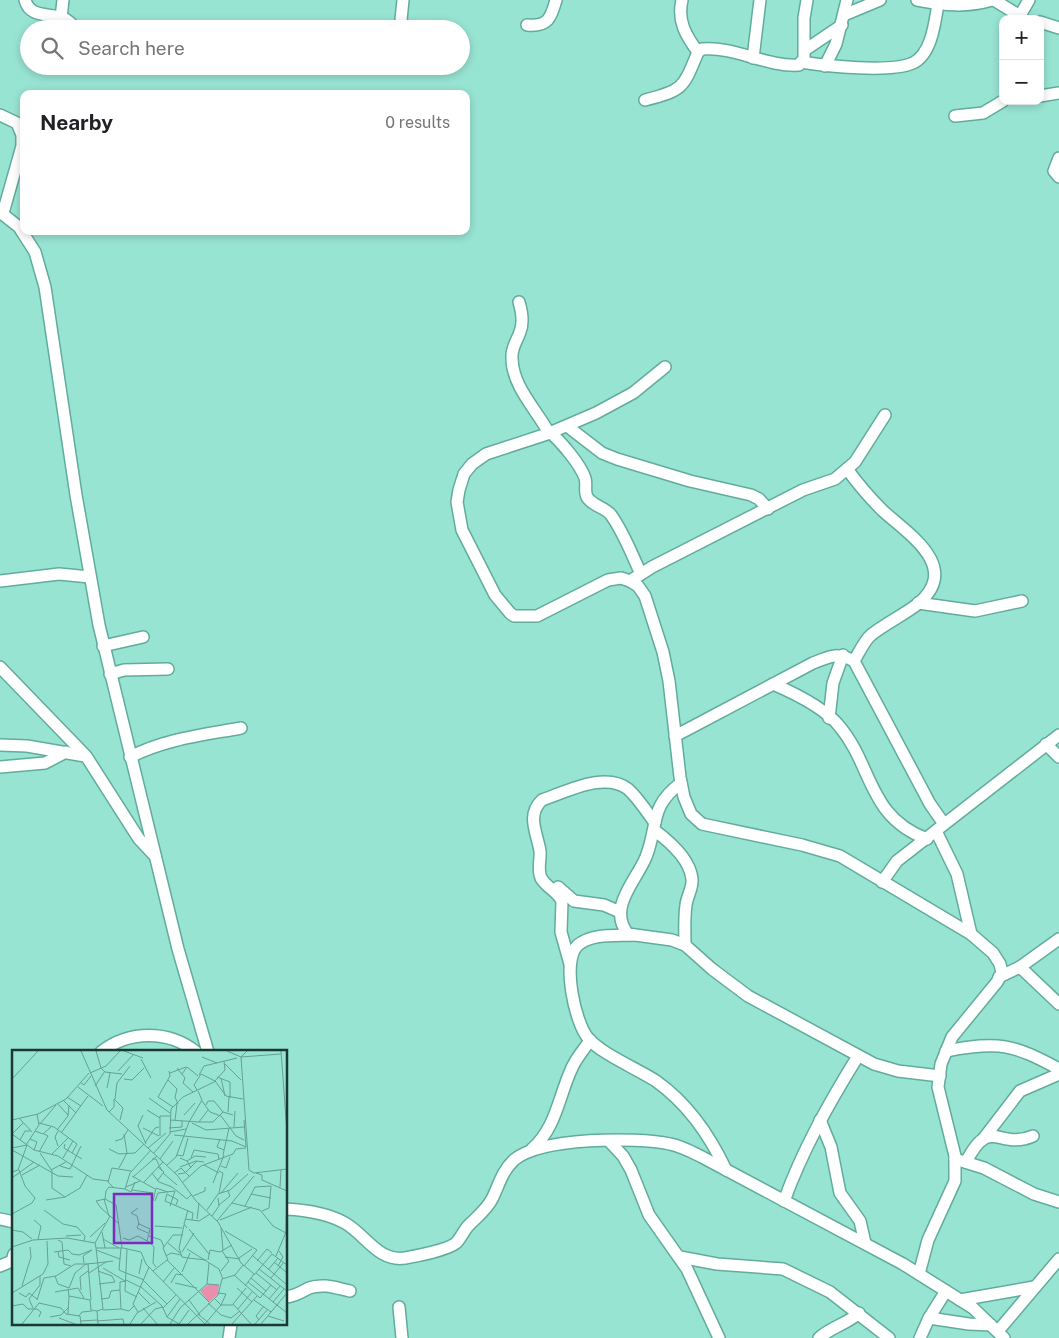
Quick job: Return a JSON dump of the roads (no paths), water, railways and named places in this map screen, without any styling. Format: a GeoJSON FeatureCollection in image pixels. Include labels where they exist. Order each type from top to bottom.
{"type":"FeatureCollection","features":[{"type":"Feature","properties":{"kind":"street"},"geometry":{"type":"LineString","coordinates":[[25,0],[26,7],[35,14],[64,20]]}},
{"type":"Feature","properties":{"kind":"street"},"geometry":{"type":"LineString","coordinates":[[61,18],[63,0]]}},
{"type":"Feature","properties":{"kind":"street"},"geometry":{"type":"LineString","coordinates":[[401,20],[403,0]]}},
{"type":"Feature","properties":{"kind":"street"},"geometry":{"type":"LineString","coordinates":[[527,25],[545,24],[550,19],[556,0]]}},
{"type":"Feature","properties":{"kind":"street"},"geometry":{"type":"LineString","coordinates":[[682,0],[680,21],[687,38],[698,52]]}},
{"type":"Feature","properties":{"kind":"street"},"geometry":{"type":"LineString","coordinates":[[753,58],[760,0]]}},
{"type":"Feature","properties":{"kind":"street"},"geometry":{"type":"LineString","coordinates":[[645,100],[665,95],[683,86],[698,52],[710,48],[787,66],[799,65],[805,50],[804,18],[807,0]]}},
{"type":"Feature","properties":{"kind":"street"},"geometry":{"type":"LineString","coordinates":[[825,66],[836,44],[847,0]]}},
{"type":"Feature","properties":{"kind":"street"},"geometry":{"type":"LineString","coordinates":[[805,50],[843,20],[880,0]]}},
{"type":"Feature","properties":{"kind":"street"},"geometry":{"type":"LineString","coordinates":[[917,0],[954,6],[975,5],[993,0],[1019,15]]}},
{"type":"Feature","properties":{"kind":"street"},"geometry":{"type":"LineString","coordinates":[[1023,15],[1029,0]]}},
{"type":"Feature","properties":{"kind":"street"},"geometry":{"type":"LineString","coordinates":[[801,62],[825,66],[884,68],[913,63],[922,54],[932,36],[938,4]]}},
{"type":"Feature","properties":{"kind":"street"},"geometry":{"type":"LineString","coordinates":[[1044,23],[1059,28]]}},
{"type":"Feature","properties":{"kind":"street"},"geometry":{"type":"LineString","coordinates":[[1044,95],[1059,93]]}},
{"type":"Feature","properties":{"kind":"street"},"geometry":{"type":"LineString","coordinates":[[956,116],[983,113],[999,103]]}},
{"type":"Feature","properties":{"kind":"street"},"geometry":{"type":"LineString","coordinates":[[0,115],[17,123],[20,130]]}},
{"type":"Feature","properties":{"kind":"street"},"geometry":{"type":"LineString","coordinates":[[20,152],[1,212],[20,227]]}},
{"type":"Feature","properties":{"kind":"street"},"geometry":{"type":"LineString","coordinates":[[1059,158],[1054,171],[1059,177]]}},
{"type":"Feature","properties":{"kind":"street"},"geometry":{"type":"LineString","coordinates":[[25,235],[35,252],[45,287],[90,577],[103,646],[181,958],[207,1050]]}},
{"type":"Feature","properties":{"kind":"street"},"geometry":{"type":"LineString","coordinates":[[519,302],[522,323],[512,352],[513,364],[522,391],[536,409],[550,433],[559,439],[583,474],[586,482],[586,493],[590,500],[611,515],[641,574]]}},
{"type":"Feature","properties":{"kind":"street"},"geometry":{"type":"LineString","coordinates":[[665,367],[633,394],[550,433],[486,454],[472,464],[464,474],[457,502],[462,530],[495,594],[506,610],[514,616],[537,616],[608,580],[621,578],[638,586],[645,596],[663,652],[681,783],[691,814],[702,824],[802,844],[840,856],[971,934],[993,953],[1000,964],[1002,973],[952,1037],[946,1051],[938,1087],[960,1161]]}},
{"type":"Feature","properties":{"kind":"street"},"geometry":{"type":"LineString","coordinates":[[630,581],[803,490],[835,479],[855,462],[885,415]]}},
{"type":"Feature","properties":{"kind":"street"},"geometry":{"type":"LineString","coordinates":[[566,426],[602,453],[690,481],[751,495],[759,499],[768,509]]}},
{"type":"Feature","properties":{"kind":"street"},"geometry":{"type":"LineString","coordinates":[[847,469],[863,491],[914,535],[934,565],[935,577],[930,591],[918,603],[869,636],[854,661]]}},
{"type":"Feature","properties":{"kind":"street"},"geometry":{"type":"LineString","coordinates":[[0,581],[59,574],[90,577]]}},
{"type":"Feature","properties":{"kind":"street"},"geometry":{"type":"LineString","coordinates":[[918,603],[975,611],[1022,601]]}},
{"type":"Feature","properties":{"kind":"street"},"geometry":{"type":"LineString","coordinates":[[103,646],[143,637]]}},
{"type":"Feature","properties":{"kind":"street"},"geometry":{"type":"LineString","coordinates":[[675,736],[813,663],[836,655],[843,655],[854,661],[930,804],[936,831],[957,874],[971,934]]}},
{"type":"Feature","properties":{"kind":"street"},"geometry":{"type":"LineString","coordinates":[[829,718],[833,683],[843,655]]}},
{"type":"Feature","properties":{"kind":"street"},"geometry":{"type":"LineString","coordinates":[[0,667],[48,714],[86,756],[139,839],[156,858]]}},
{"type":"Feature","properties":{"kind":"street"},"geometry":{"type":"LineString","coordinates":[[110,674],[124,670],[168,668]]}},
{"type":"Feature","properties":{"kind":"street"},"geometry":{"type":"LineString","coordinates":[[773,684],[800,696],[840,726],[885,809],[901,826],[936,831]]}},
{"type":"Feature","properties":{"kind":"street"},"geometry":{"type":"LineString","coordinates":[[130,757],[150,747],[178,739],[241,728]]}},
{"type":"Feature","properties":{"kind":"street"},"geometry":{"type":"LineString","coordinates":[[882,882],[897,862],[1059,735]]}},
{"type":"Feature","properties":{"kind":"street"},"geometry":{"type":"LineString","coordinates":[[1046,744],[1059,757]]}},
{"type":"Feature","properties":{"kind":"street"},"geometry":{"type":"LineString","coordinates":[[0,745],[86,756]]}},
{"type":"Feature","properties":{"kind":"street"},"geometry":{"type":"LineString","coordinates":[[0,767],[45,763],[66,752]]}},
{"type":"Feature","properties":{"kind":"street"},"geometry":{"type":"LineString","coordinates":[[685,945],[686,904],[692,887],[692,874],[670,842],[655,826],[629,790],[616,782],[581,787],[542,800],[535,808],[533,827],[540,850],[539,872],[545,882],[562,900],[560,932],[570,964],[572,992],[580,1022],[590,1040],[657,1082],[687,1110],[713,1143],[726,1170]]}},
{"type":"Feature","properties":{"kind":"street"},"geometry":{"type":"LineString","coordinates":[[681,783],[666,794],[659,805],[645,859],[631,881],[620,912],[622,926],[628,934],[672,940],[685,945],[748,996],[858,1056],[898,1071],[940,1076]]}},
{"type":"Feature","properties":{"kind":"street"},"geometry":{"type":"LineString","coordinates":[[545,882],[556,886],[574,901],[604,905],[620,912]]}},
{"type":"Feature","properties":{"kind":"street"},"geometry":{"type":"LineString","coordinates":[[570,964],[577,946],[586,940],[600,937],[634,935]]}},
{"type":"Feature","properties":{"kind":"street"},"geometry":{"type":"LineString","coordinates":[[999,978],[1020,967],[1059,939]]}},
{"type":"Feature","properties":{"kind":"street"},"geometry":{"type":"LineString","coordinates":[[1020,967],[1059,1004]]}},
{"type":"Feature","properties":{"kind":"street"},"geometry":{"type":"LineString","coordinates":[[104,1050],[118,1040],[144,1035],[176,1038],[193,1050]]}},
{"type":"Feature","properties":{"kind":"street"},"geometry":{"type":"LineString","coordinates":[[288,1209],[306,1210],[345,1223],[360,1234],[376,1251],[392,1258],[407,1258],[451,1247],[491,1200],[502,1174],[514,1161],[532,1149],[543,1137],[556,1112],[570,1070],[590,1040]]}},
{"type":"Feature","properties":{"kind":"street"},"geometry":{"type":"LineString","coordinates":[[946,1051],[979,1046],[1013,1047],[1059,1069]]}},
{"type":"Feature","properties":{"kind":"street"},"geometry":{"type":"LineString","coordinates":[[784,1201],[797,1166],[820,1120],[858,1056]]}},
{"type":"Feature","properties":{"kind":"street"},"geometry":{"type":"LineString","coordinates":[[919,1274],[928,1240],[955,1181],[960,1161],[984,1138],[1020,1090],[1059,1074]]}},
{"type":"Feature","properties":{"kind":"street"},"geometry":{"type":"LineString","coordinates":[[820,1120],[830,1147],[840,1192],[860,1220],[865,1243]]}},
{"type":"Feature","properties":{"kind":"street"},"geometry":{"type":"LineString","coordinates":[[984,1138],[1002,1138],[1018,1141],[1033,1136]]}},
{"type":"Feature","properties":{"kind":"street"},"geometry":{"type":"LineString","coordinates":[[532,1149],[568,1143],[630,1140],[673,1144],[865,1243],[919,1274],[960,1300],[998,1333]]}},
{"type":"Feature","properties":{"kind":"street"},"geometry":{"type":"LineString","coordinates":[[610,1141],[623,1156],[631,1170],[649,1215],[680,1257],[719,1338]]}},
{"type":"Feature","properties":{"kind":"street"},"geometry":{"type":"LineString","coordinates":[[960,1161],[984,1168],[1034,1194],[1059,1202]]}},
{"type":"Feature","properties":{"kind":"street"},"geometry":{"type":"LineString","coordinates":[[680,1257],[717,1264],[783,1269],[830,1292],[860,1313],[889,1338]]}},
{"type":"Feature","properties":{"kind":"street"},"geometry":{"type":"LineString","coordinates":[[998,1333],[1059,1259]]}},
{"type":"Feature","properties":{"kind":"street"},"geometry":{"type":"LineString","coordinates":[[0,1266],[12,1261]]}},
{"type":"Feature","properties":{"kind":"street"},"geometry":{"type":"LineString","coordinates":[[288,1297],[296,1296],[311,1288],[321,1286],[350,1291]]}},
{"type":"Feature","properties":{"kind":"street"},"geometry":{"type":"LineString","coordinates":[[960,1300],[1034,1287]]}},
{"type":"Feature","properties":{"kind":"street"},"geometry":{"type":"LineString","coordinates":[[920,1338],[929,1318],[946,1291]]}},
{"type":"Feature","properties":{"kind":"street"},"geometry":{"type":"LineString","coordinates":[[399,1307],[402,1338]]}},
{"type":"Feature","properties":{"kind":"street"},"geometry":{"type":"LineString","coordinates":[[820,1338],[826,1332],[848,1323],[860,1313]]}},
{"type":"Feature","properties":{"kind":"street"},"geometry":{"type":"LineString","coordinates":[[929,1318],[969,1324],[998,1333]]}}]}
